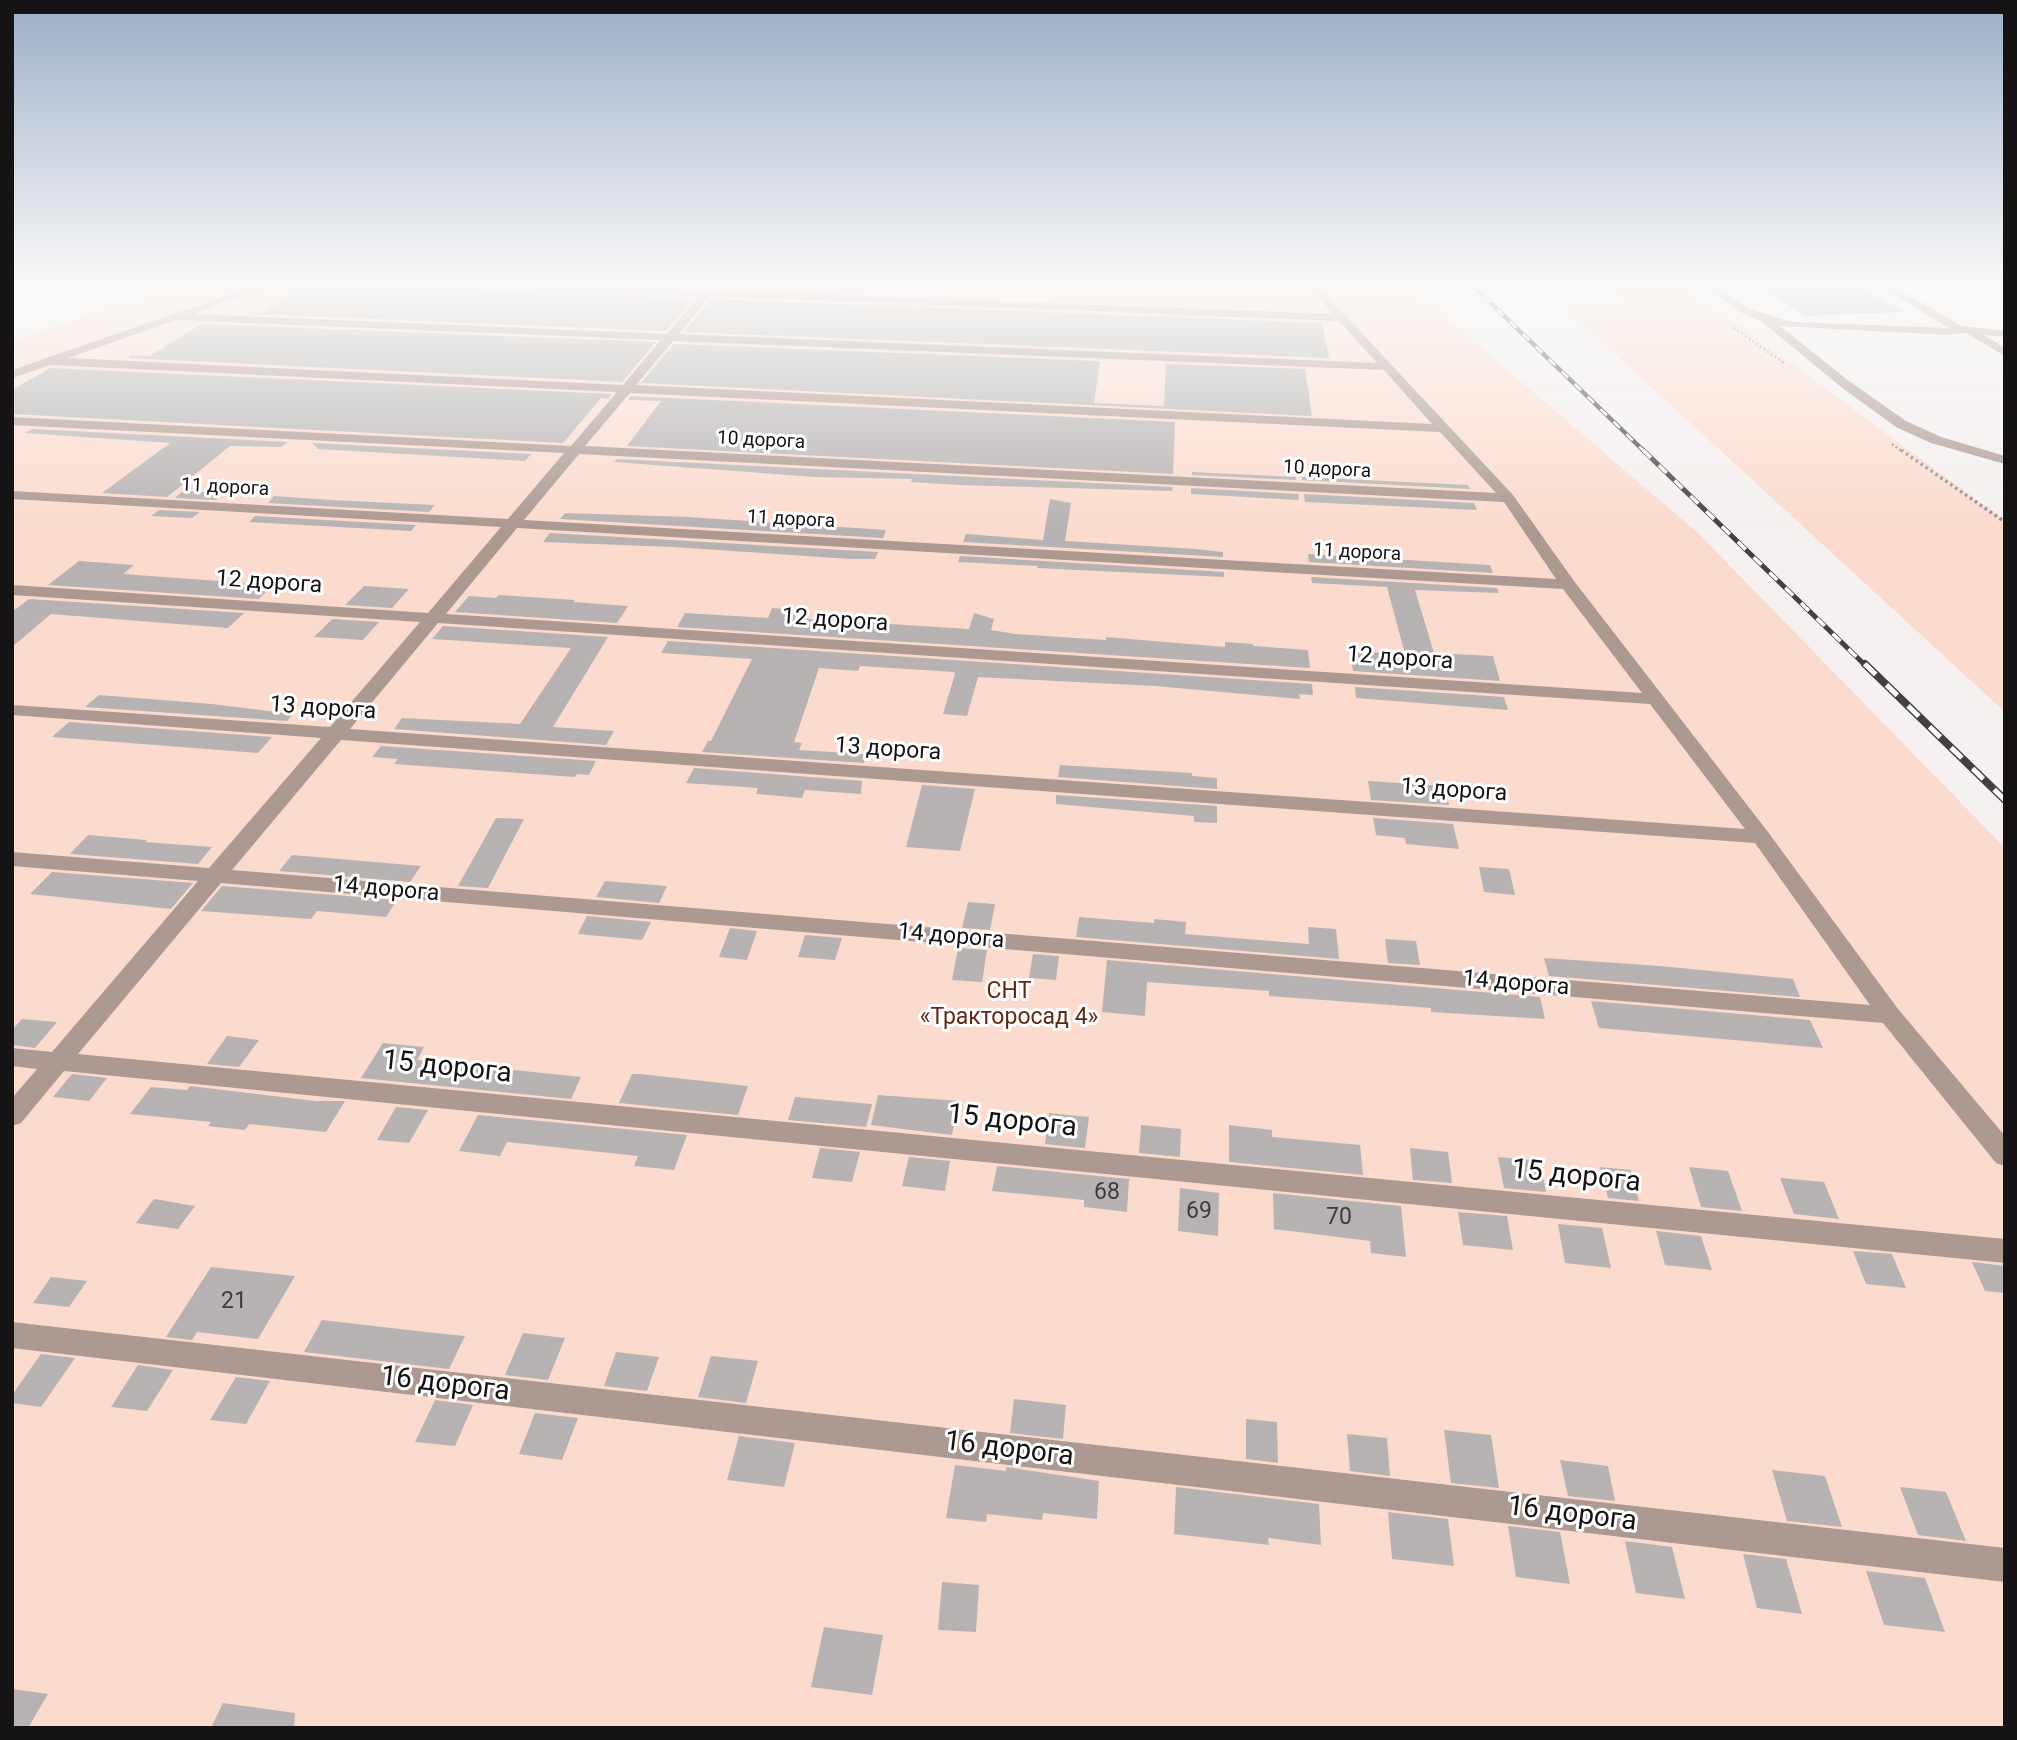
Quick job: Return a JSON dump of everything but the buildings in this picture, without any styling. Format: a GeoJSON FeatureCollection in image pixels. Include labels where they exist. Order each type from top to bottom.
{"type":"FeatureCollection","features":[{"type":"Feature","properties":{"kind":"street"},"geometry":{"type":"LineString","coordinates":[[12,374],[37,365]]}},
{"type":"Feature","properties":{"kind":"street"},"geometry":{"type":"LineString","coordinates":[[136,365],[1443,428]]}},
{"type":"Feature","properties":{"kind":"street"},"geometry":{"type":"LineString","coordinates":[[12,1116],[647,365]]}},
{"type":"Feature","properties":{"kind":"street"},"geometry":{"type":"LineString","coordinates":[[1321,365],[1388,368]]}},
{"type":"Feature","properties":{"kind":"street"},"geometry":{"type":"LineString","coordinates":[[1385,365],[1508,498],[1568,584],[1761,837],[1890,1015],[2005,1155]]}},
{"type":"Feature","properties":{"kind":"street"},"geometry":{"type":"LineString","coordinates":[[1822,365],[1901,425],[1919,434],[2005,460]]}},
{"type":"Feature","properties":{"kind":"street","name":"10 дорога"},"geometry":{"type":"LineString","coordinates":[[12,421],[1508,498]]}},
{"type":"Feature","properties":{"kind":"street","name":"11 дорога"},"geometry":{"type":"LineString","coordinates":[[12,495],[1568,584]]}},
{"type":"Feature","properties":{"kind":"street","name":"12 дорога"},"geometry":{"type":"LineString","coordinates":[[12,590],[1654,699]]}},
{"type":"Feature","properties":{"kind":"street","name":"13 дорога"},"geometry":{"type":"LineString","coordinates":[[12,710],[1761,837]]}},
{"type":"Feature","properties":{"kind":"street","name":"14 дорога"},"geometry":{"type":"LineString","coordinates":[[12,859],[1890,1015]]}},
{"type":"Feature","properties":{"kind":"street","name":"15 дорога"},"geometry":{"type":"LineString","coordinates":[[12,1057],[2005,1251]]}},
{"type":"Feature","properties":{"kind":"street","name":"16 дорога"},"geometry":{"type":"LineString","coordinates":[[12,1335],[2005,1565]]}},
{"type":"Feature","properties":{"kind":"green space"},"geometry":{"type":"Polygon","coordinates":[[[12,365],[26,365],[12,370],[12,365]]]}},
{"type":"Feature","properties":{"kind":"green space","name":"СНТ «Тракторосад 4»"},"geometry":{"type":"Polygon","coordinates":[[[34,365],[1502,365],[1698,533],[2005,848],[2005,1728],[12,1728],[12,373],[34,365]]]}},
{"type":"Feature","properties":{"kind":"green space"},"geometry":{"type":"Polygon","coordinates":[[[1627,365],[1794,365],[2005,521],[2005,712],[1627,365]]]}},
{"type":"Feature","properties":{"kind":"railway"},"geometry":{"type":"LineString","coordinates":[[1555,365],[1645,452]]}},
{"type":"Feature","properties":{"kind":"railway"},"geometry":{"type":"LineString","coordinates":[[1643,450],[1866,666]]}},
{"type":"Feature","properties":{"kind":"railway"},"geometry":{"type":"LineString","coordinates":[[1865,664],[2005,800]]}}]}
